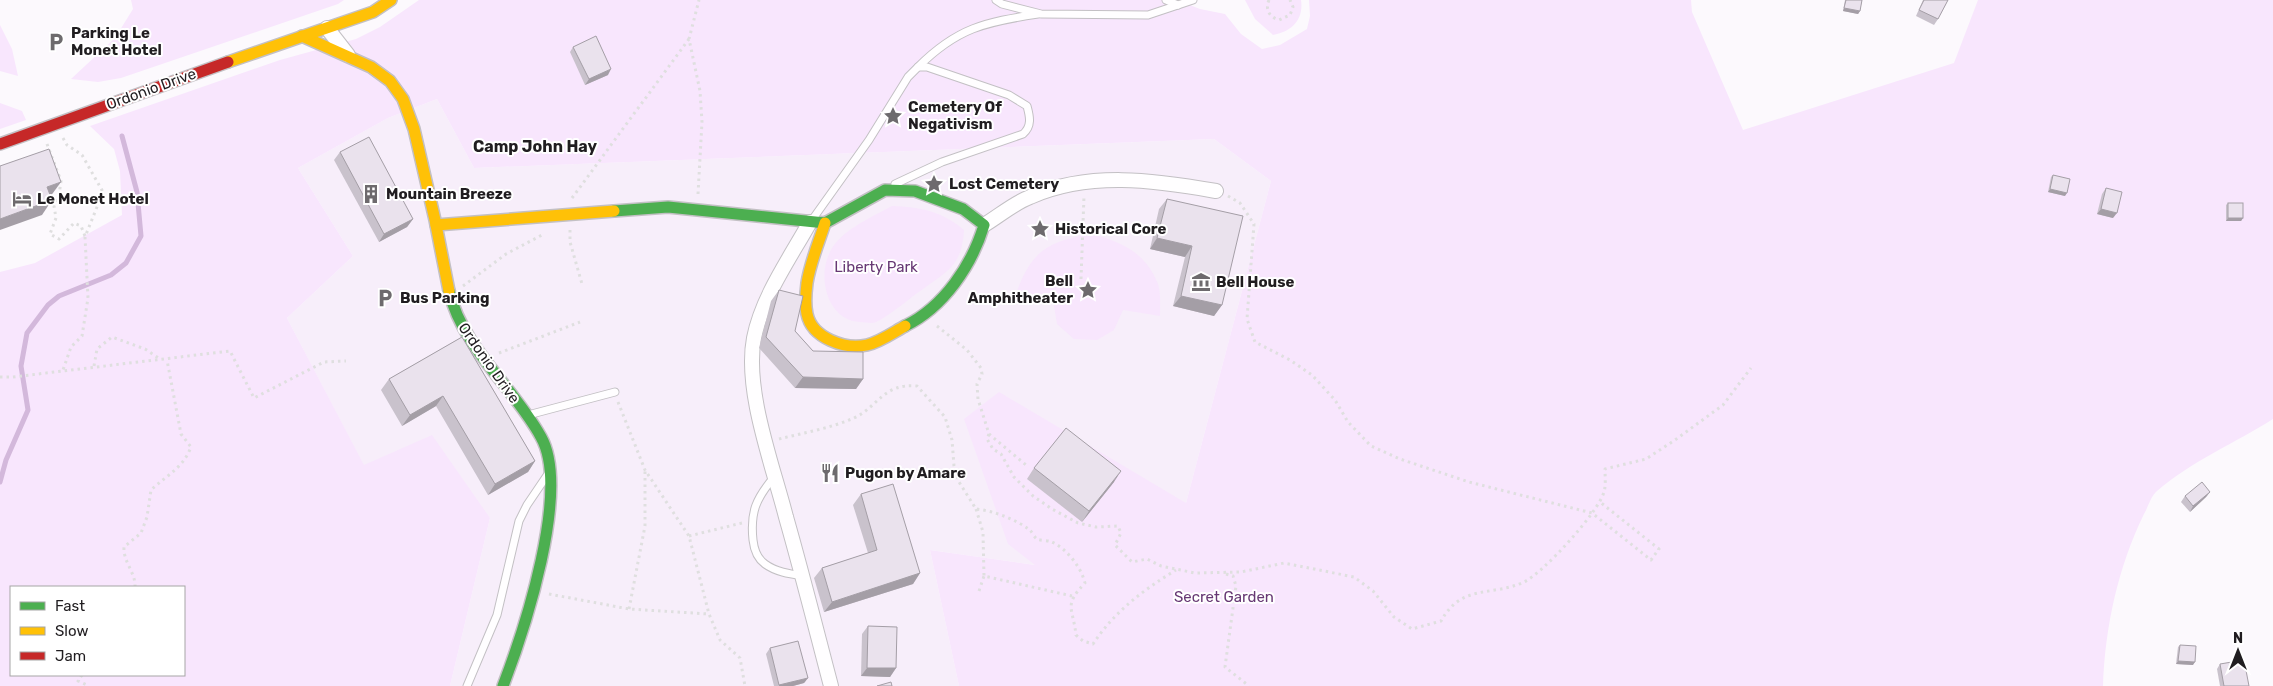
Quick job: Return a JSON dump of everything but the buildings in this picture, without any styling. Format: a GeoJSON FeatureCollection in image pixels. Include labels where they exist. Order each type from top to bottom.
{"type":"FeatureCollection","features":[{"type":"Feature","properties":{"kind":"street","name":"Ordonio Drive"},"geometry":{"type":"LineString","coordinates":[[0,144],[175,80],[373,12],[391,0]]}},
{"type":"Feature","properties":{"kind":"street","name":"Ordonio Drive"},"geometry":{"type":"LineString","coordinates":[[327,28],[352,59]]}},
{"type":"Feature","properties":{"kind":"street","name":"Ordonio Drive"},"geometry":{"type":"LineString","coordinates":[[302,36],[374,70],[390,82],[404,99],[411,119],[436,225],[448,296],[461,327],[526,416],[548,450],[553,468],[550,500],[533,591],[522,637],[503,686]]}},
{"type":"Feature","properties":{"kind":"street"},"geometry":{"type":"LineString","coordinates":[[825,223],[810,266],[806,299],[807,314],[819,331],[837,343],[868,345],[924,317],[964,271],[978,245],[984,225],[1029,197],[1069,184],[1120,179],[1158,181],[1216,191]]}},
{"type":"Feature","properties":{"kind":"street"},"geometry":{"type":"LineString","coordinates":[[436,225],[668,207],[825,223],[885,190],[915,191],[940,199],[963,209],[984,225]]}},
{"type":"Feature","properties":{"kind":"street"},"geometry":{"type":"LineString","coordinates":[[810,222],[773,288],[762,313],[754,338],[753,383],[766,442],[831,686]]}},
{"type":"Feature","properties":{"kind":"lane"},"geometry":{"type":"LineString","coordinates":[[996,0],[1002,4],[1041,14]]}},
{"type":"Feature","properties":{"kind":"lane"},"geometry":{"type":"LineString","coordinates":[[1166,0],[1178,5]]}},
{"type":"Feature","properties":{"kind":"lane"},"geometry":{"type":"LineString","coordinates":[[810,222],[869,140],[908,77],[935,50],[969,29],[1010,18],[1041,14],[1148,15],[1193,0]]}},
{"type":"Feature","properties":{"kind":"lane"},"geometry":{"type":"LineString","coordinates":[[885,190],[942,162],[1023,134],[1028,130],[1029,114],[1022,102],[1010,95],[927,67],[918,67]]}},
{"type":"Feature","properties":{"kind":"lane"},"geometry":{"type":"LineString","coordinates":[[526,416],[615,392]]}},
{"type":"Feature","properties":{"kind":"lane"},"geometry":{"type":"LineString","coordinates":[[467,686],[497,615],[519,521],[537,488],[553,468]]}},
{"type":"Feature","properties":{"kind":"lane"},"geometry":{"type":"LineString","coordinates":[[775,476],[757,500],[751,521],[754,546],[763,563],[782,572],[803,576]]}},
{"type":"Feature","properties":{"kind":"path"},"geometry":{"type":"LineString","coordinates":[[569,203],[689,39],[699,0]]}},
{"type":"Feature","properties":{"kind":"path"},"geometry":{"type":"LineString","coordinates":[[1269,0],[1267,5],[1268,13],[1279,20],[1290,15],[1293,8],[1290,0]]}},
{"type":"Feature","properties":{"kind":"path"},"geometry":{"type":"LineString","coordinates":[[689,39],[700,91],[698,200]]}},
{"type":"Feature","properties":{"kind":"path"},"geometry":{"type":"LineString","coordinates":[[55,125],[67,145],[82,155],[104,192],[85,237]]}},
{"type":"Feature","properties":{"kind":"path"},"geometry":{"type":"LineString","coordinates":[[41,130],[61,182],[59,195],[54,206],[56,218],[50,234],[59,239],[74,223],[81,226],[85,237],[88,298],[82,336],[71,347],[63,370]]}},
{"type":"Feature","properties":{"kind":"path"},"geometry":{"type":"LineString","coordinates":[[1081,279],[1084,183]]}},
{"type":"Feature","properties":{"kind":"path"},"geometry":{"type":"LineString","coordinates":[[1216,191],[1240,203],[1254,224],[1247,319],[1255,342],[1290,360],[1312,375],[1335,400],[1348,422],[1370,446],[1400,459],[1469,482],[1592,513],[1651,560],[1659,549],[1600,502]]}},
{"type":"Feature","properties":{"kind":"path"},"geometry":{"type":"LineString","coordinates":[[570,227],[570,242],[582,284]]}},
{"type":"Feature","properties":{"kind":"path"},"geometry":{"type":"LineString","coordinates":[[472,280],[506,254],[547,233]]}},
{"type":"Feature","properties":{"kind":"path"},"geometry":{"type":"LineString","coordinates":[[924,317],[967,350],[981,368],[982,374],[977,384],[978,399],[991,435],[1026,465]]}},
{"type":"Feature","properties":{"kind":"path"},"geometry":{"type":"LineString","coordinates":[[495,355],[580,322]]}},
{"type":"Feature","properties":{"kind":"path"},"geometry":{"type":"LineString","coordinates":[[94,366],[98,349],[112,337],[145,349],[161,360]]}},
{"type":"Feature","properties":{"kind":"path"},"geometry":{"type":"LineString","coordinates":[[0,377],[13,378],[94,366],[167,360],[230,351],[254,398],[324,362],[346,361]]}},
{"type":"Feature","properties":{"kind":"path"},"geometry":{"type":"LineString","coordinates":[[135,586],[135,581],[123,555],[124,547],[141,533],[147,517],[151,490],[178,469],[185,461],[191,447],[181,434],[167,360]]}},
{"type":"Feature","properties":{"kind":"path"},"geometry":{"type":"LineString","coordinates":[[991,435],[987,439],[993,449],[1001,454],[1014,477],[1033,496],[1078,523],[1096,526],[1118,526],[1121,534],[1115,545],[1132,562],[1147,559],[1176,570],[1195,573],[1241,572],[1284,563],[1354,577],[1373,591],[1394,617],[1412,629],[1441,621],[1450,605],[1475,593],[1521,583],[1533,577],[1578,533],[1600,502],[1604,491],[1605,469],[1646,459],[1675,440],[1723,405],[1751,368]]}},
{"type":"Feature","properties":{"kind":"path"},"geometry":{"type":"LineString","coordinates":[[766,442],[856,417],[879,397],[905,385],[917,386],[945,417],[952,440],[956,474],[976,509],[983,532],[984,576],[980,591]]}},
{"type":"Feature","properties":{"kind":"path"},"geometry":{"type":"LineString","coordinates":[[615,392],[645,470],[689,536],[709,614],[720,640],[740,658],[745,686]]}},
{"type":"Feature","properties":{"kind":"path"},"geometry":{"type":"LineString","coordinates":[[629,609],[645,526],[645,470]]}},
{"type":"Feature","properties":{"kind":"path"},"geometry":{"type":"LineString","coordinates":[[976,509],[988,511],[1016,522],[1030,530],[1038,539],[1051,542],[1069,554],[1083,574],[1085,583],[1072,596],[1070,609],[1074,618],[1076,635],[1083,641],[1093,644],[1106,624],[1139,594],[1176,570]]}},
{"type":"Feature","properties":{"kind":"path"},"geometry":{"type":"LineString","coordinates":[[689,536],[751,521]]}},
{"type":"Feature","properties":{"kind":"path"},"geometry":{"type":"LineString","coordinates":[[1223,573],[1233,576],[1236,586],[1225,667],[1249,686]]}},
{"type":"Feature","properties":{"kind":"path"},"geometry":{"type":"LineString","coordinates":[[984,576],[1072,596]]}},
{"type":"Feature","properties":{"kind":"path"},"geometry":{"type":"LineString","coordinates":[[533,591],[629,609],[709,614]]}},
{"type":"Feature","properties":{"kind":"path"},"geometry":{"type":"LineString","coordinates":[[81,676],[78,682],[89,686]]}},
{"type":"Feature","properties":{"kind":"shaded area"},"geometry":{"type":"Polygon","coordinates":[[[437,99],[474,168],[1214,139],[1271,181],[1186,503],[1120,577],[930,550],[959,686],[450,686],[490,518],[364,466],[287,318],[353,256],[298,168],[388,118],[437,99]]]}},
{"type":"Feature","properties":{"kind":"green space"},"geometry":{"type":"Polygon","coordinates":[[[131,0],[344,0],[338,4],[121,78],[98,82],[71,79],[115,38],[133,9],[131,0]]]}},
{"type":"Feature","properties":{"kind":"green space","name":"Secret Garden"},"geometry":{"type":"Polygon","coordinates":[[[419,0],[1177,0],[1200,9],[1225,14],[1241,34],[1262,49],[1280,45],[1307,29],[1310,16],[1309,0],[1691,0],[1692,12],[1743,130],[1954,63],[1978,0],[2273,0],[2273,419],[2199,461],[2170,480],[2153,496],[2135,534],[2114,598],[2104,664],[2103,686],[959,686],[930,550],[1035,565],[1008,544],[964,419],[999,392],[1186,503],[1271,181],[1214,139],[474,168],[437,99],[388,118],[298,168],[353,256],[287,318],[364,465],[432,435],[490,518],[450,686],[0,686],[0,272],[35,263],[122,215],[120,171],[114,149],[90,126],[280,60],[356,39],[380,27],[419,0]]]}},
{"type":"Feature","properties":{"kind":"green space"},"geometry":{"type":"Polygon","coordinates":[[[1245,0],[1301,0],[1300,13],[1291,28],[1273,35],[1255,19],[1245,0]]]}},
{"type":"Feature","properties":{"kind":"green space"},"geometry":{"type":"Polygon","coordinates":[[[0,25],[12,49],[18,76],[0,71],[0,25]]]}},
{"type":"Feature","properties":{"kind":"green space"},"geometry":{"type":"Polygon","coordinates":[[[0,103],[22,111],[26,120],[0,129],[0,103]]]}},
{"type":"Feature","properties":{"kind":"green space","name":"Liberty Park"},"geometry":{"type":"Polygon","coordinates":[[[892,206],[921,209],[939,214],[964,230],[963,242],[957,259],[947,271],[874,323],[849,320],[840,315],[828,297],[824,275],[829,254],[840,238],[865,220],[892,206]]]}},
{"type":"Feature","properties":{"kind":"green space","name":"Bell Amphitheater"},"geometry":{"type":"Polygon","coordinates":[[[1092,234],[1123,245],[1132,250],[1147,264],[1159,288],[1160,316],[1123,310],[1114,330],[1097,340],[1074,339],[1057,324],[1053,300],[1016,294],[1028,267],[1043,251],[1064,240],[1092,234]]]}},
{"type":"Feature","properties":{"kind":"waterway"},"geometry":{"type":"LineString","coordinates":[[0,482],[6,460],[28,410],[21,366],[27,333],[48,305],[59,296],[111,275],[126,263],[141,236],[137,192],[122,136]]}},
{"type":"Feature","properties":{"kind":"traffic: fast"},"geometry":{"type":"LineString","coordinates":[[614,211],[668,207],[825,223],[885,190],[915,191],[963,209],[984,225],[972,255],[964,270],[944,296],[932,308],[905,326]]}},
{"type":"Feature","properties":{"kind":"traffic: fast"},"geometry":{"type":"LineString","coordinates":[[449,291],[465,331],[490,367],[530,418],[541,437],[549,461],[551,491],[548,525],[541,561],[522,631],[503,686]]}},
{"type":"Feature","properties":{"kind":"traffic: slow"},"geometry":{"type":"LineString","coordinates":[[228,62],[373,12],[391,0]]}},
{"type":"Feature","properties":{"kind":"traffic: slow"},"geometry":{"type":"LineString","coordinates":[[302,36],[371,67],[390,81],[403,99],[414,129],[449,291]]}},
{"type":"Feature","properties":{"kind":"traffic: slow"},"geometry":{"type":"LineString","coordinates":[[436,225],[614,211]]}},
{"type":"Feature","properties":{"kind":"traffic: slow"},"geometry":{"type":"LineString","coordinates":[[825,223],[810,268],[806,290],[807,314],[815,330],[822,336],[840,344],[858,346],[877,342],[905,326]]}},
{"type":"Feature","properties":{"kind":"traffic: jam"},"geometry":{"type":"LineString","coordinates":[[0,144],[228,62]]}},
{"type":"Feature","properties":{"kind":"place","name":"Parking Le Monet Hotel"},"geometry":{"type":"Point","coordinates":[56,42]}},
{"type":"Feature","properties":{"kind":"place","name":"Cemetery Of Negativism"},"geometry":{"type":"Point","coordinates":[893,116]}},
{"type":"Feature","properties":{"kind":"place","name":"Lost Cemetery"},"geometry":{"type":"Point","coordinates":[934,184]}},
{"type":"Feature","properties":{"kind":"place","name":"Mountain Breeze"},"geometry":{"type":"Point","coordinates":[371,194]}},
{"type":"Feature","properties":{"kind":"place","name":"Le Monet Hotel"},"geometry":{"type":"Point","coordinates":[22,199]}},
{"type":"Feature","properties":{"kind":"place","name":"Historical Core"},"geometry":{"type":"Point","coordinates":[1040,229]}},
{"type":"Feature","properties":{"kind":"place","name":"Bell House"},"geometry":{"type":"Point","coordinates":[1201,282]}},
{"type":"Feature","properties":{"kind":"place","name":"Bell Amphitheater"},"geometry":{"type":"Point","coordinates":[1088,290]}},
{"type":"Feature","properties":{"kind":"place","name":"Bus Parking"},"geometry":{"type":"Point","coordinates":[385,298]}},
{"type":"Feature","properties":{"kind":"place","name":"Pugon by Amare"},"geometry":{"type":"Point","coordinates":[830,473]}},
{"type":"Feature","properties":{"kind":"district","name":"Camp John Hay"},"geometry":{"type":"Point","coordinates":[535,146]}}]}
